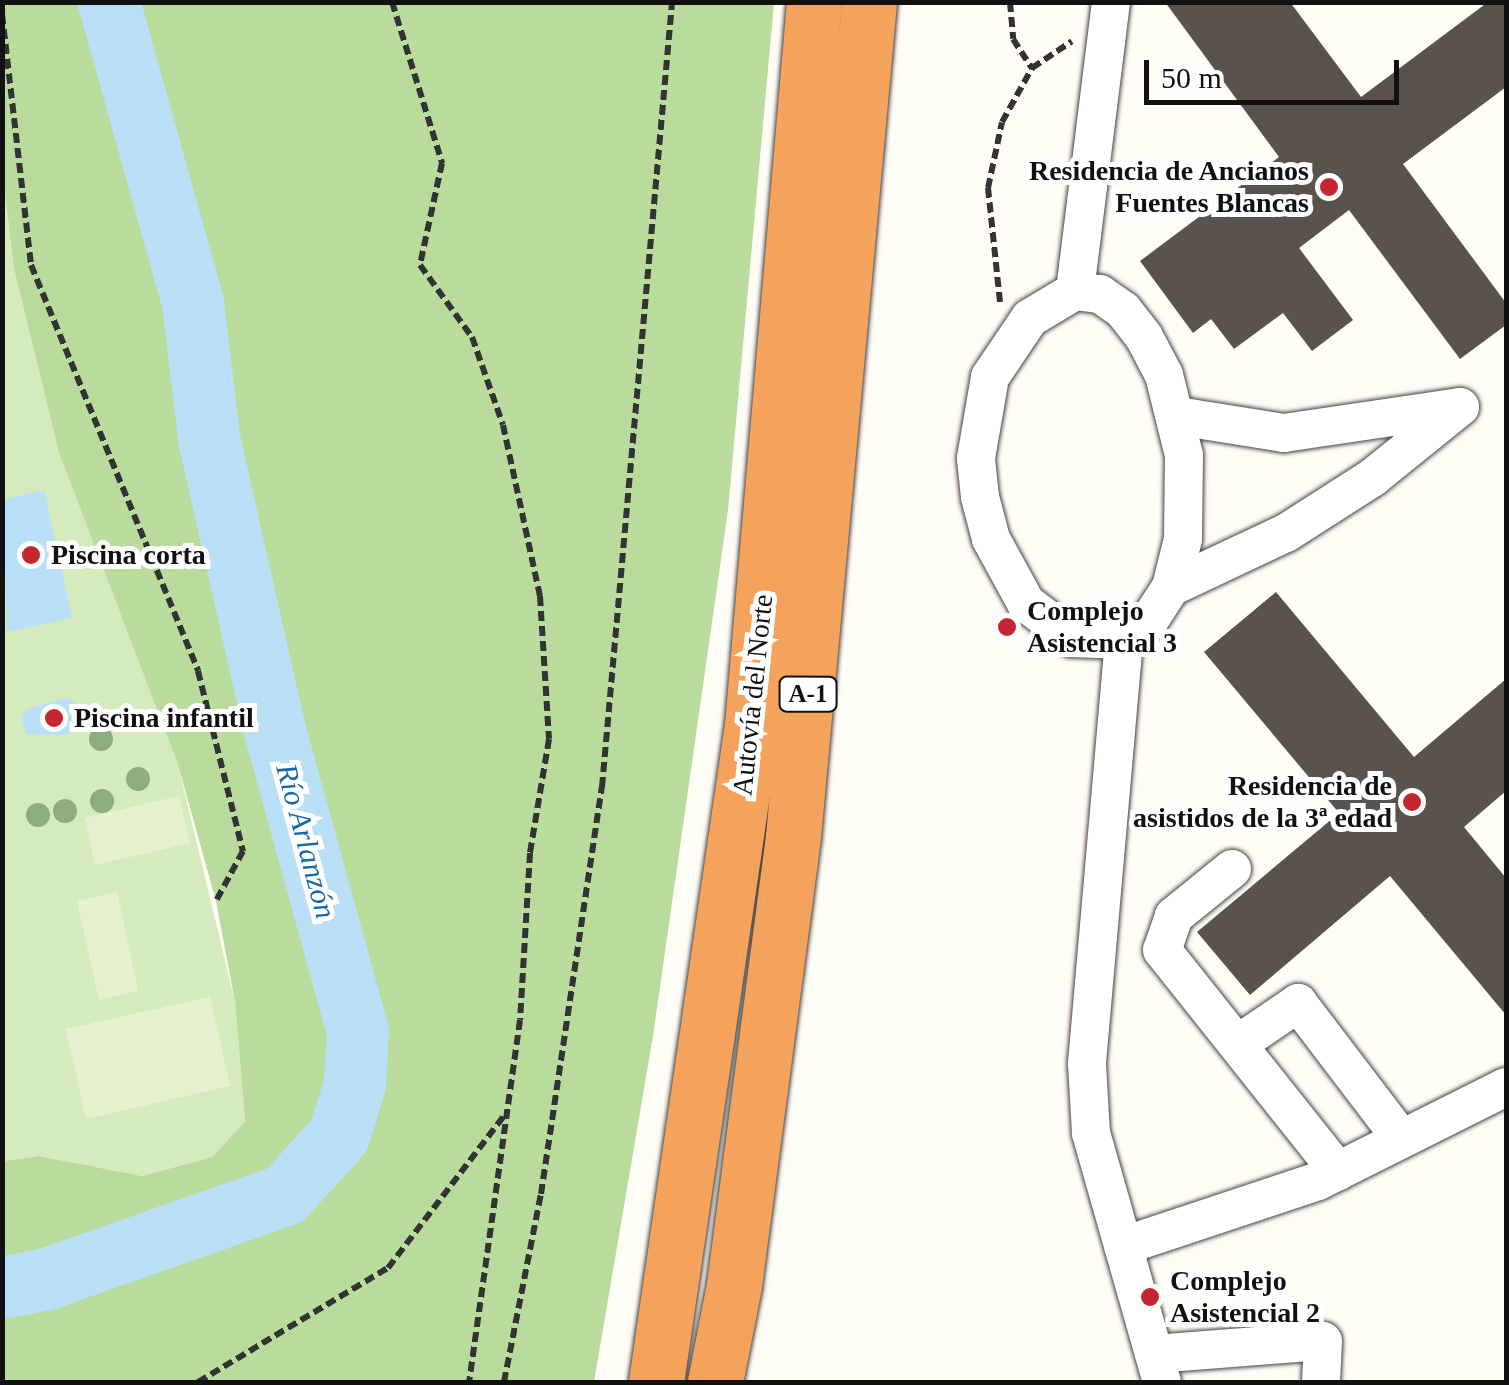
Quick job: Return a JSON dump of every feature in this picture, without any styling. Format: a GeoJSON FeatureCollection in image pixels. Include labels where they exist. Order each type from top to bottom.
{"type":"FeatureCollection","features":[{"type":"Feature","properties":{"kind":"highway","name":"Autovía del Norte"},"geometry":{"type":"LineString","coordinates":[[656,1382],[718,989],[752,725],[814,2]]}},
{"type":"Feature","properties":{"kind":"highway","name":"Autovía del Norte"},"geometry":{"type":"LineString","coordinates":[[715,1382],[734,1285],[793,838],[869,2]]}},
{"type":"Feature","properties":{"kind":"lane"},"geometry":{"type":"LineString","coordinates":[[1076,291],[1110,13]]}},
{"type":"Feature","properties":{"kind":"lane"},"geometry":{"type":"LineString","coordinates":[[1076,291],[1100,294],[1123,310],[1164,376],[1177,416],[1185,502],[1171,588],[1147,624],[1124,640],[1072,638],[1048,626],[1026,603],[991,539],[976,458],[987,390],[1008,342],[1030,318],[1076,291]]}},
{"type":"Feature","properties":{"kind":"lane"},"geometry":{"type":"LineString","coordinates":[[1171,588],[1286,533],[1372,478],[1460,407],[1284,432],[1177,416]]}},
{"type":"Feature","properties":{"kind":"lane"},"geometry":{"type":"LineString","coordinates":[[1124,640],[1086,1064],[1091,1133],[1158,1368],[1322,1341],[1321,1382]]}},
{"type":"Feature","properties":{"kind":"lane"},"geometry":{"type":"LineString","coordinates":[[1232,869],[1174,916],[1162,950],[1338,1171]]}},
{"type":"Feature","properties":{"kind":"lane"},"geometry":{"type":"LineString","coordinates":[[1238,1044],[1298,1003],[1401,1138]]}},
{"type":"Feature","properties":{"kind":"lane"},"geometry":{"type":"LineString","coordinates":[[1123,1246],[1338,1171],[1506,1087]]}},
{"type":"Feature","properties":{"kind":"path"},"geometry":{"type":"LineString","coordinates":[[392,2],[442,163],[420,265],[472,337],[503,425],[540,596],[549,739],[530,853],[508,1110],[469,1382]]}},
{"type":"Feature","properties":{"kind":"path"},"geometry":{"type":"LineString","coordinates":[[504,1382],[541,1194],[602,787],[672,2]]}},
{"type":"Feature","properties":{"kind":"path"},"geometry":{"type":"LineString","coordinates":[[1010,2],[1013,38],[1032,68]]}},
{"type":"Feature","properties":{"kind":"path"},"geometry":{"type":"LineString","coordinates":[[1008,342],[988,230],[988,188],[1002,122],[1032,68],[1110,13]]}},
{"type":"Feature","properties":{"kind":"path"},"geometry":{"type":"LineString","coordinates":[[2,14],[31,265],[198,671],[242,851],[216,901]]}},
{"type":"Feature","properties":{"kind":"path"},"geometry":{"type":"LineString","coordinates":[[198,1382],[388,1268],[508,1110]]}},
{"type":"Feature","properties":{"kind":"green space"},"geometry":{"type":"Polygon","coordinates":[[[3,2],[774,3],[728,510],[653,1036],[594,1382],[3,1382],[3,1161],[39,1156],[142,1176],[212,1157],[245,1122],[235,1002],[216,901],[178,765],[59,453],[14,269],[2,170],[3,2]]]}},
{"type":"Feature","properties":{"kind":"green space"},"geometry":{"type":"Polygon","coordinates":[[[2,170],[14,269],[59,453],[178,765],[235,1002],[245,1123],[212,1157],[142,1176],[39,1156],[3,1161],[2,170]]]}},
{"type":"Feature","properties":{"kind":"green space"},"geometry":{"type":"Polygon","coordinates":[[[179,796],[190,843],[95,865],[85,818],[179,796]]]}},
{"type":"Feature","properties":{"kind":"green space"},"geometry":{"type":"Polygon","coordinates":[[[117,892],[138,991],[99,1000],[77,901],[117,892]]]}},
{"type":"Feature","properties":{"kind":"green space"},"geometry":{"type":"Polygon","coordinates":[[[210,997],[230,1086],[86,1119],[66,1029],[210,997]]]}},
{"type":"Feature","properties":{"kind":"water","name":"Piscina corta"},"geometry":{"type":"Polygon","coordinates":[[[44,490],[72,618],[7,632],[3,500],[44,490]]]}},
{"type":"Feature","properties":{"kind":"water","name":"Piscina infantil"},"geometry":{"type":"Polygon","coordinates":[[[67,698],[86,709],[83,727],[64,735],[26,734],[21,716],[27,709],[67,698]]]}},
{"type":"Feature","properties":{"kind":"building","name":"Residencia de Ancianos Fuentes Blancas"},"geometry":{"type":"Polygon","coordinates":[[[1165,2],[1290,2],[1361,97],[1488,2],[1506,2],[1506,87],[1403,164],[1506,303],[1506,325],[1460,359],[1349,210],[1299,248],[1353,320],[1312,351],[1283,313],[1234,349],[1211,319],[1193,333],[1140,261],[1279,157],[1165,2]]]}},
{"type":"Feature","properties":{"kind":"building","name":"Residencia de asistidos de la 3ª edad"},"geometry":{"type":"Polygon","coordinates":[[[1276,592],[1414,757],[1506,679],[1506,791],[1464,827],[1506,878],[1506,1015],[1390,876],[1250,995],[1197,932],[1339,813],[1204,652],[1276,592]]]}},
{"type":"Feature","properties":{"kind":"waterway","name":"Río Arlanzón"},"geometry":{"type":"LineString","coordinates":[[2,1288],[47,1279],[285,1195],[339,1136],[355,1084],[358,1032],[275,731],[209,437],[193,303],[109,2]]}},
{"type":"Feature","properties":{"kind":"place","name":"Residencia de Ancianos Fuentes Blancas"},"geometry":{"type":"Point","coordinates":[1329,187]}},
{"type":"Feature","properties":{"kind":"place","name":"Piscina corta"},"geometry":{"type":"Point","coordinates":[31,555]}},
{"type":"Feature","properties":{"kind":"place","name":"Complejo Asistencial 3"},"geometry":{"type":"Point","coordinates":[1007,627]}},
{"type":"Feature","properties":{"kind":"place","name":"Piscina infantil"},"geometry":{"type":"Point","coordinates":[54,718]}},
{"type":"Feature","properties":{"kind":"place","name":"Residencia de asistidos de la 3ª edad"},"geometry":{"type":"Point","coordinates":[1412,802]}},
{"type":"Feature","properties":{"kind":"place","name":"Complejo Asistencial 2"},"geometry":{"type":"Point","coordinates":[1150,1297]}}]}
